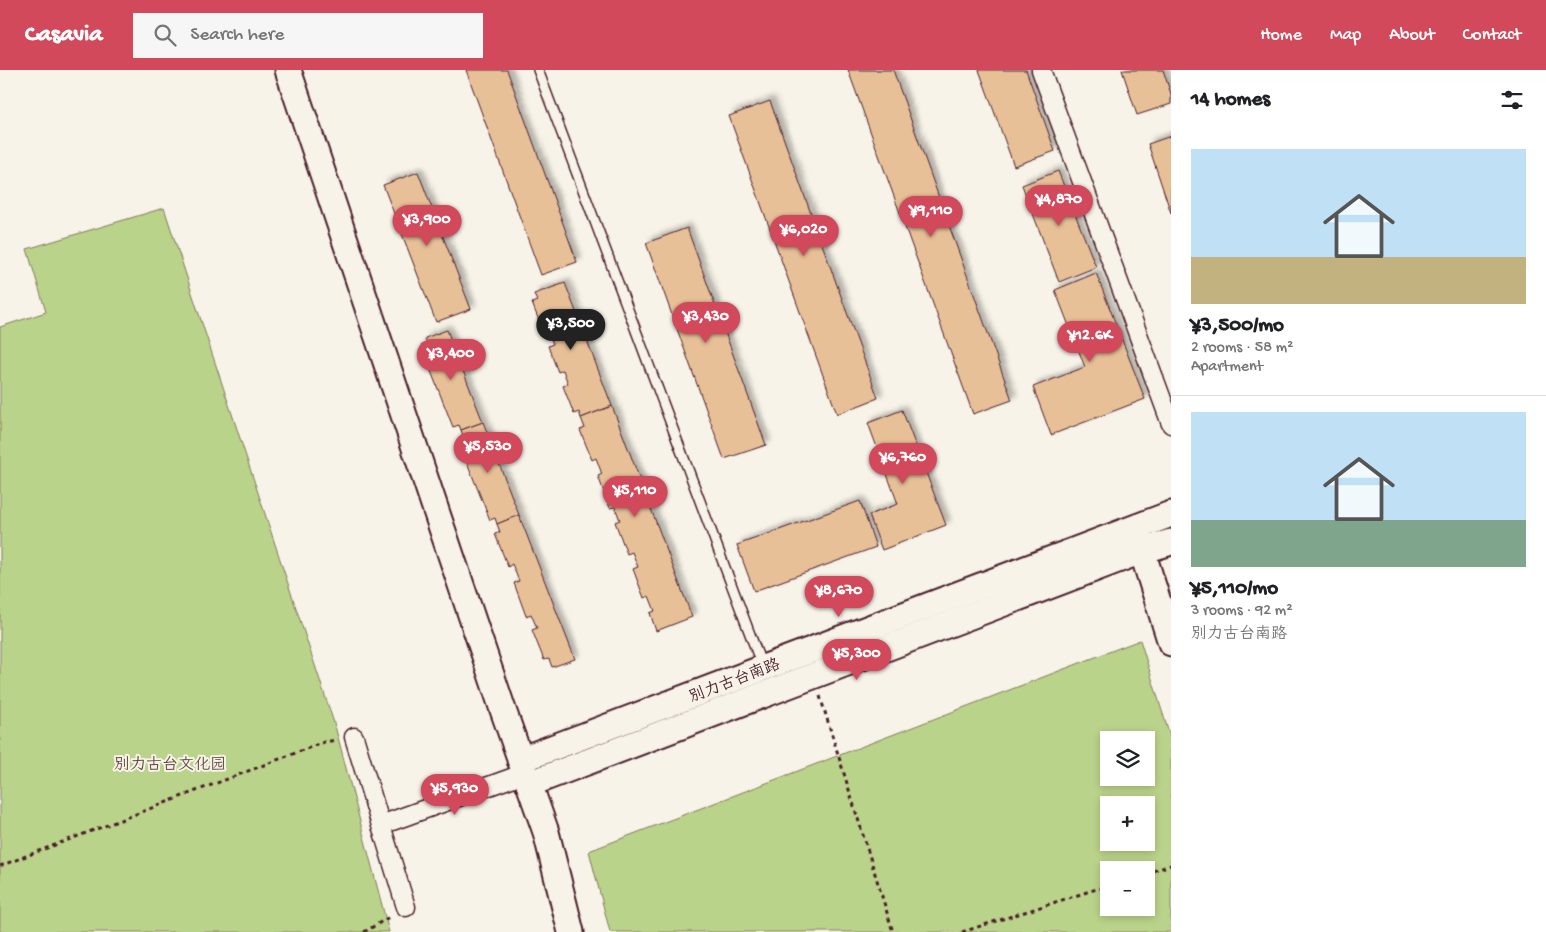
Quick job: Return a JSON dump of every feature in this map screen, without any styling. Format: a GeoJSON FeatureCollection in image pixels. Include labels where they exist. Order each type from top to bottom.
{"type":"FeatureCollection","features":[{"type":"Feature","properties":{"kind":"street"},"geometry":{"type":"LineString","coordinates":[[288,70],[546,832],[571,932]]}},
{"type":"Feature","properties":{"kind":"street"},"geometry":{"type":"LineString","coordinates":[[1041,70],[1171,424]]}},
{"type":"Feature","properties":{"kind":"street"},"geometry":{"type":"LineString","coordinates":[[1151,528],[1171,643]]}},
{"type":"Feature","properties":{"kind":"street","name":"别力古台南路"},"geometry":{"type":"LineString","coordinates":[[525,772],[763,668],[1151,528]]}},
{"type":"Feature","properties":{"kind":"street","name":"别力古台南路"},"geometry":{"type":"LineString","coordinates":[[525,772],[814,677],[1151,528]]}},
{"type":"Feature","properties":{"kind":"street","name":"别力古台南路"},"geometry":{"type":"LineString","coordinates":[[1151,528],[1169,550]]}},
{"type":"Feature","properties":{"kind":"street"},"geometry":{"type":"LineString","coordinates":[[354,737],[389,822],[406,907]]}},
{"type":"Feature","properties":{"kind":"street"},"geometry":{"type":"LineString","coordinates":[[389,822],[525,772]]}},
{"type":"Feature","properties":{"kind":"lane"},"geometry":{"type":"LineString","coordinates":[[538,70],[763,668]]}},
{"type":"Feature","properties":{"kind":"path"},"geometry":{"type":"LineString","coordinates":[[814,677],[893,932]]}},
{"type":"Feature","properties":{"kind":"path"},"geometry":{"type":"LineString","coordinates":[[0,866],[324,742],[354,737]]}},
{"type":"Feature","properties":{"kind":"path"},"geometry":{"type":"LineString","coordinates":[[1155,870],[1171,865]]}},
{"type":"Feature","properties":{"kind":"path"},"geometry":{"type":"LineString","coordinates":[[962,932],[1100,888]]}},
{"type":"Feature","properties":{"kind":"path"},"geometry":{"type":"LineString","coordinates":[[364,932],[406,907]]}},
{"type":"Feature","properties":{"kind":"path"},"geometry":{"type":"LineString","coordinates":[[971,932],[974,928]]}},
{"type":"Feature","properties":{"kind":"green space","name":"别力古台文化园"},"geometry":{"type":"Polygon","coordinates":[[[164,208],[335,726],[389,932],[0,932],[0,327],[46,312],[27,249],[164,208]]]}},
{"type":"Feature","properties":{"kind":"green space"},"geometry":{"type":"Polygon","coordinates":[[[1140,640],[1171,740],[1171,932],[610,932],[589,851],[1140,640]]]}},
{"type":"Feature","properties":{"kind":"building"},"geometry":{"type":"Polygon","coordinates":[[[466,70],[507,70],[577,262],[541,275],[466,70]]]}},
{"type":"Feature","properties":{"kind":"building"},"geometry":{"type":"Polygon","coordinates":[[[848,70],[893,70],[1012,400],[973,414],[848,70]]]}},
{"type":"Feature","properties":{"kind":"building"},"geometry":{"type":"Polygon","coordinates":[[[979,70],[1026,70],[1055,151],[1014,166],[979,70]]]}},
{"type":"Feature","properties":{"kind":"building"},"geometry":{"type":"Polygon","coordinates":[[[1122,70],[1163,70],[1171,94],[1171,104],[1137,115],[1122,70]]]}},
{"type":"Feature","properties":{"kind":"building"},"geometry":{"type":"Polygon","coordinates":[[[770,101],[878,398],[837,414],[729,116],[770,101]]]}},
{"type":"Feature","properties":{"kind":"building"},"geometry":{"type":"Polygon","coordinates":[[[1171,136],[1171,213],[1148,144],[1171,136]]]}},
{"type":"Feature","properties":{"kind":"building"},"geometry":{"type":"Polygon","coordinates":[[[1058,171],[1096,267],[1059,282],[1022,185],[1058,171]]]}},
{"type":"Feature","properties":{"kind":"building"},"geometry":{"type":"Polygon","coordinates":[[[418,172],[471,309],[436,322],[383,185],[418,172]]]}},
{"type":"Feature","properties":{"kind":"building"},"geometry":{"type":"Polygon","coordinates":[[[687,228],[766,445],[724,459],[646,243],[687,228]]]}},
{"type":"Feature","properties":{"kind":"building"},"geometry":{"type":"Polygon","coordinates":[[[1096,273],[1145,399],[1051,435],[1033,387],[1085,367],[1055,290],[1096,273]]]}},
{"type":"Feature","properties":{"kind":"building"},"geometry":{"type":"Polygon","coordinates":[[[565,283],[612,406],[581,418],[579,412],[574,414],[563,386],[568,384],[563,370],[558,372],[548,346],[553,344],[547,329],[543,331],[532,303],[537,301],[534,294],[565,283]]]}},
{"type":"Feature","properties":{"kind":"building"},"geometry":{"type":"Polygon","coordinates":[[[447,330],[483,422],[461,430],[459,425],[453,427],[421,346],[427,343],[425,338],[447,330]]]}},
{"type":"Feature","properties":{"kind":"building"},"geometry":{"type":"Polygon","coordinates":[[[612,406],[692,617],[656,631],[650,613],[655,611],[649,596],[644,598],[633,569],[638,567],[632,552],[627,554],[615,522],[620,520],[615,507],[610,508],[598,476],[602,474],[596,458],[592,460],[580,430],[585,428],[581,418],[612,406]]]}},
{"type":"Feature","properties":{"kind":"building"},"geometry":{"type":"Polygon","coordinates":[[[902,410],[946,525],[882,550],[869,515],[898,504],[868,423],[902,410]]]}},
{"type":"Feature","properties":{"kind":"building"},"geometry":{"type":"Polygon","coordinates":[[[483,422],[519,515],[497,524],[495,518],[490,520],[458,440],[464,438],[461,430],[483,422]]]}},
{"type":"Feature","properties":{"kind":"building"},"geometry":{"type":"Polygon","coordinates":[[[860,501],[876,547],[754,591],[737,545],[860,501]]]}},
{"type":"Feature","properties":{"kind":"building"},"geometry":{"type":"Polygon","coordinates":[[[519,515],[575,659],[552,667],[549,659],[544,660],[532,630],[537,628],[531,614],[526,616],[514,583],[519,581],[512,564],[508,567],[495,534],[500,532],[497,524],[519,515]]]}}]}
